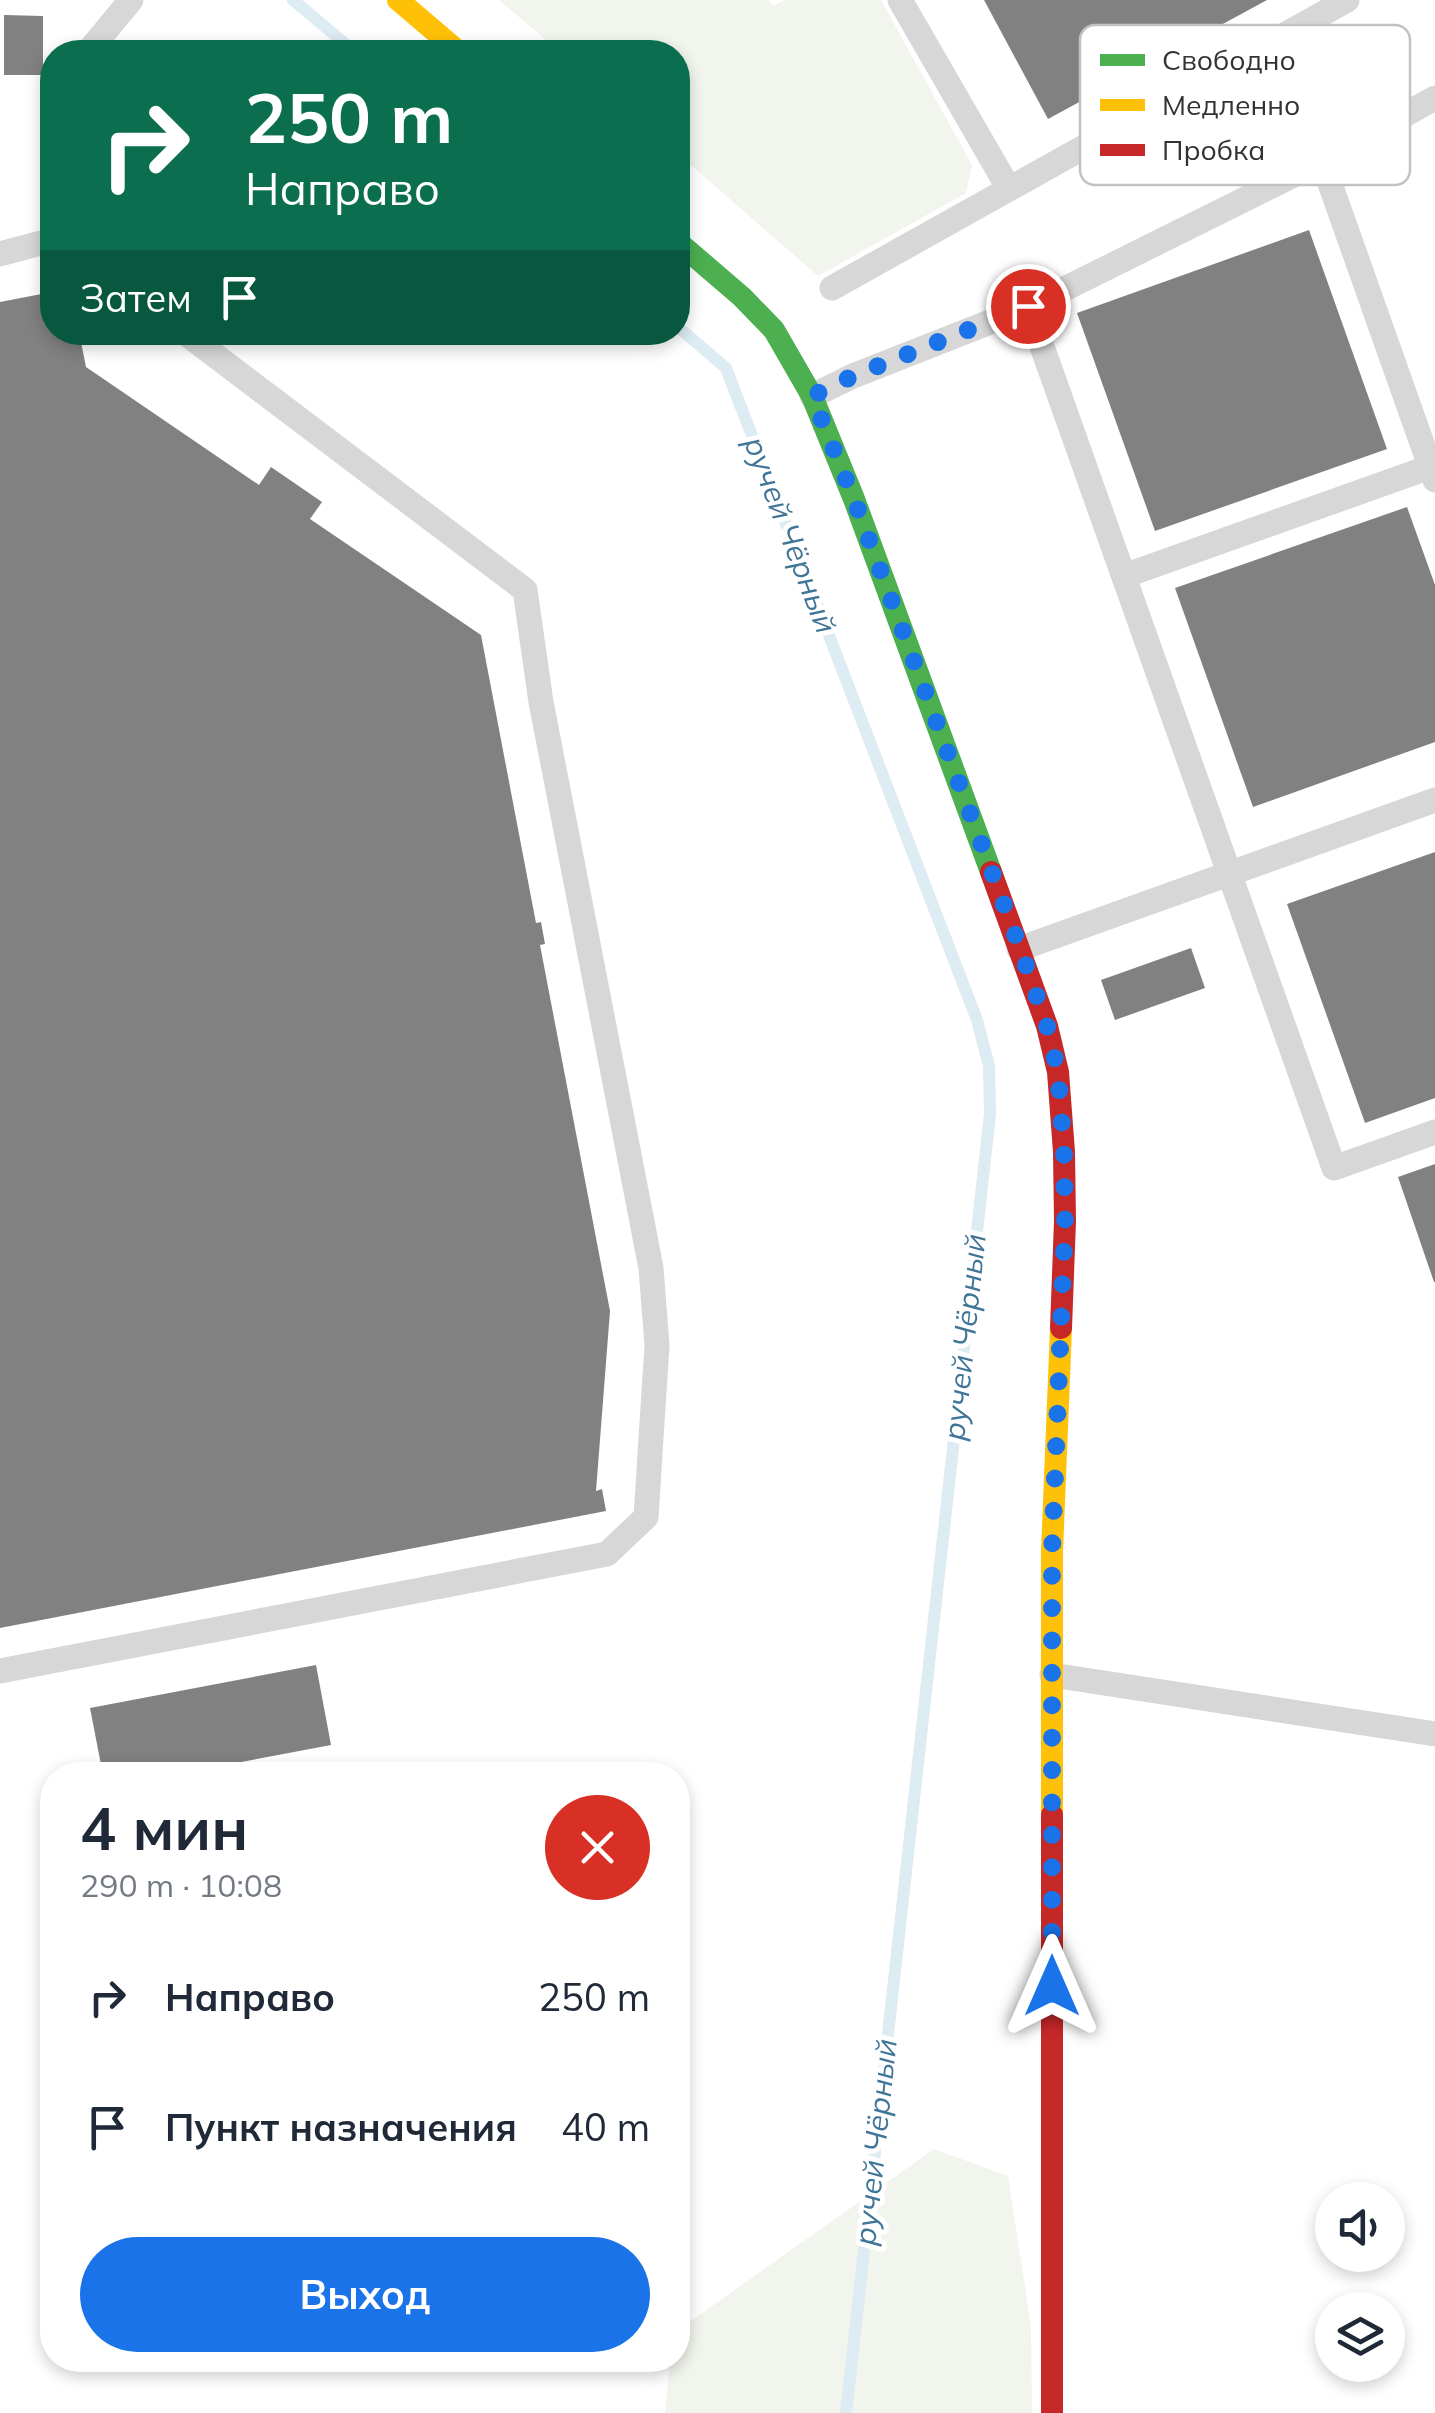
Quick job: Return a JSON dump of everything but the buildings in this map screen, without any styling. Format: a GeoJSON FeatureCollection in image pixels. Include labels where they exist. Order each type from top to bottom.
{"type":"FeatureCollection","features":[{"type":"Feature","properties":{"kind":"street"},"geometry":{"type":"LineString","coordinates":[[398,0],[445,40]]}},
{"type":"Feature","properties":{"kind":"street"},"geometry":{"type":"LineString","coordinates":[[690,252],[774,330],[812,396],[1020,948],[1058,1072],[1065,1221],[1052,1552],[1052,2413]]}},
{"type":"Feature","properties":{"kind":"lane"},"geometry":{"type":"LineString","coordinates":[[98,40],[130,0]]}},
{"type":"Feature","properties":{"kind":"lane"},"geometry":{"type":"LineString","coordinates":[[900,0],[1009,188]]}},
{"type":"Feature","properties":{"kind":"lane"},"geometry":{"type":"LineString","coordinates":[[1303,25],[1348,0]]}},
{"type":"Feature","properties":{"kind":"lane"},"geometry":{"type":"LineString","coordinates":[[1410,112],[1435,98]]}},
{"type":"Feature","properties":{"kind":"lane"},"geometry":{"type":"LineString","coordinates":[[832,288],[1080,149]]}},
{"type":"Feature","properties":{"kind":"lane"},"geometry":{"type":"LineString","coordinates":[[812,396],[1028,306],[1273,185]]}},
{"type":"Feature","properties":{"kind":"lane"},"geometry":{"type":"LineString","coordinates":[[1124,576],[1433,473],[1331,185]]}},
{"type":"Feature","properties":{"kind":"lane"},"geometry":{"type":"LineString","coordinates":[[0,254],[40,243]]}},
{"type":"Feature","properties":{"kind":"lane"},"geometry":{"type":"LineString","coordinates":[[1028,306],[1334,1168],[1435,1132]]}},
{"type":"Feature","properties":{"kind":"lane"},"geometry":{"type":"LineString","coordinates":[[0,1671],[607,1554],[646,1517],[656,1345],[651,1268],[541,702],[525,590],[201,345]]}},
{"type":"Feature","properties":{"kind":"lane"},"geometry":{"type":"LineString","coordinates":[[1020,948],[1435,800]]}},
{"type":"Feature","properties":{"kind":"lane"},"geometry":{"type":"LineString","coordinates":[[1052,1675],[1435,1734]]}},
{"type":"Feature","properties":{"kind":"shaded area"},"geometry":{"type":"Polygon","coordinates":[[[499,0],[769,0],[773,6],[784,0],[881,0],[972,165],[966,193],[818,276],[690,164],[690,40],[546,40],[499,0]]]}},
{"type":"Feature","properties":{"kind":"shaded area"},"geometry":{"type":"Polygon","coordinates":[[[934,2149],[1008,2176],[1031,2326],[1032,2413],[665,2413],[669,2372],[690,2372],[690,2322],[934,2149]]]}},
{"type":"Feature","properties":{"kind":"waterway","name":"ручей Чёрный"},"geometry":{"type":"LineString","coordinates":[[293,0],[341,40]]}},
{"type":"Feature","properties":{"kind":"waterway","name":"ручей Чёрный"},"geometry":{"type":"LineString","coordinates":[[690,337],[726,368],[977,1020],[989,1066],[990,1114],[846,2413]]}},
{"type":"Feature","properties":{"kind":"traffic: fast"},"geometry":{"type":"LineString","coordinates":[[690,252],[774,330],[812,396],[854,499],[991,872]]}},
{"type":"Feature","properties":{"kind":"traffic: slow"},"geometry":{"type":"LineString","coordinates":[[398,0],[445,40]]}},
{"type":"Feature","properties":{"kind":"traffic: slow"},"geometry":{"type":"LineString","coordinates":[[1052,1815],[1052,1552],[1061,1328]]}},
{"type":"Feature","properties":{"kind":"traffic: jam"},"geometry":{"type":"LineString","coordinates":[[991,872],[1047,1026],[1058,1072],[1065,1221],[1061,1328]]}},
{"type":"Feature","properties":{"kind":"traffic: jam"},"geometry":{"type":"LineString","coordinates":[[1052,1815],[1052,2413]]}},
{"type":"Feature","properties":{"kind":"route"},"geometry":{"type":"LineString","coordinates":[[1028,306],[812,396],[1020,948],[1058,1072],[1065,1221],[1052,1552],[1052,1986]]}}]}
